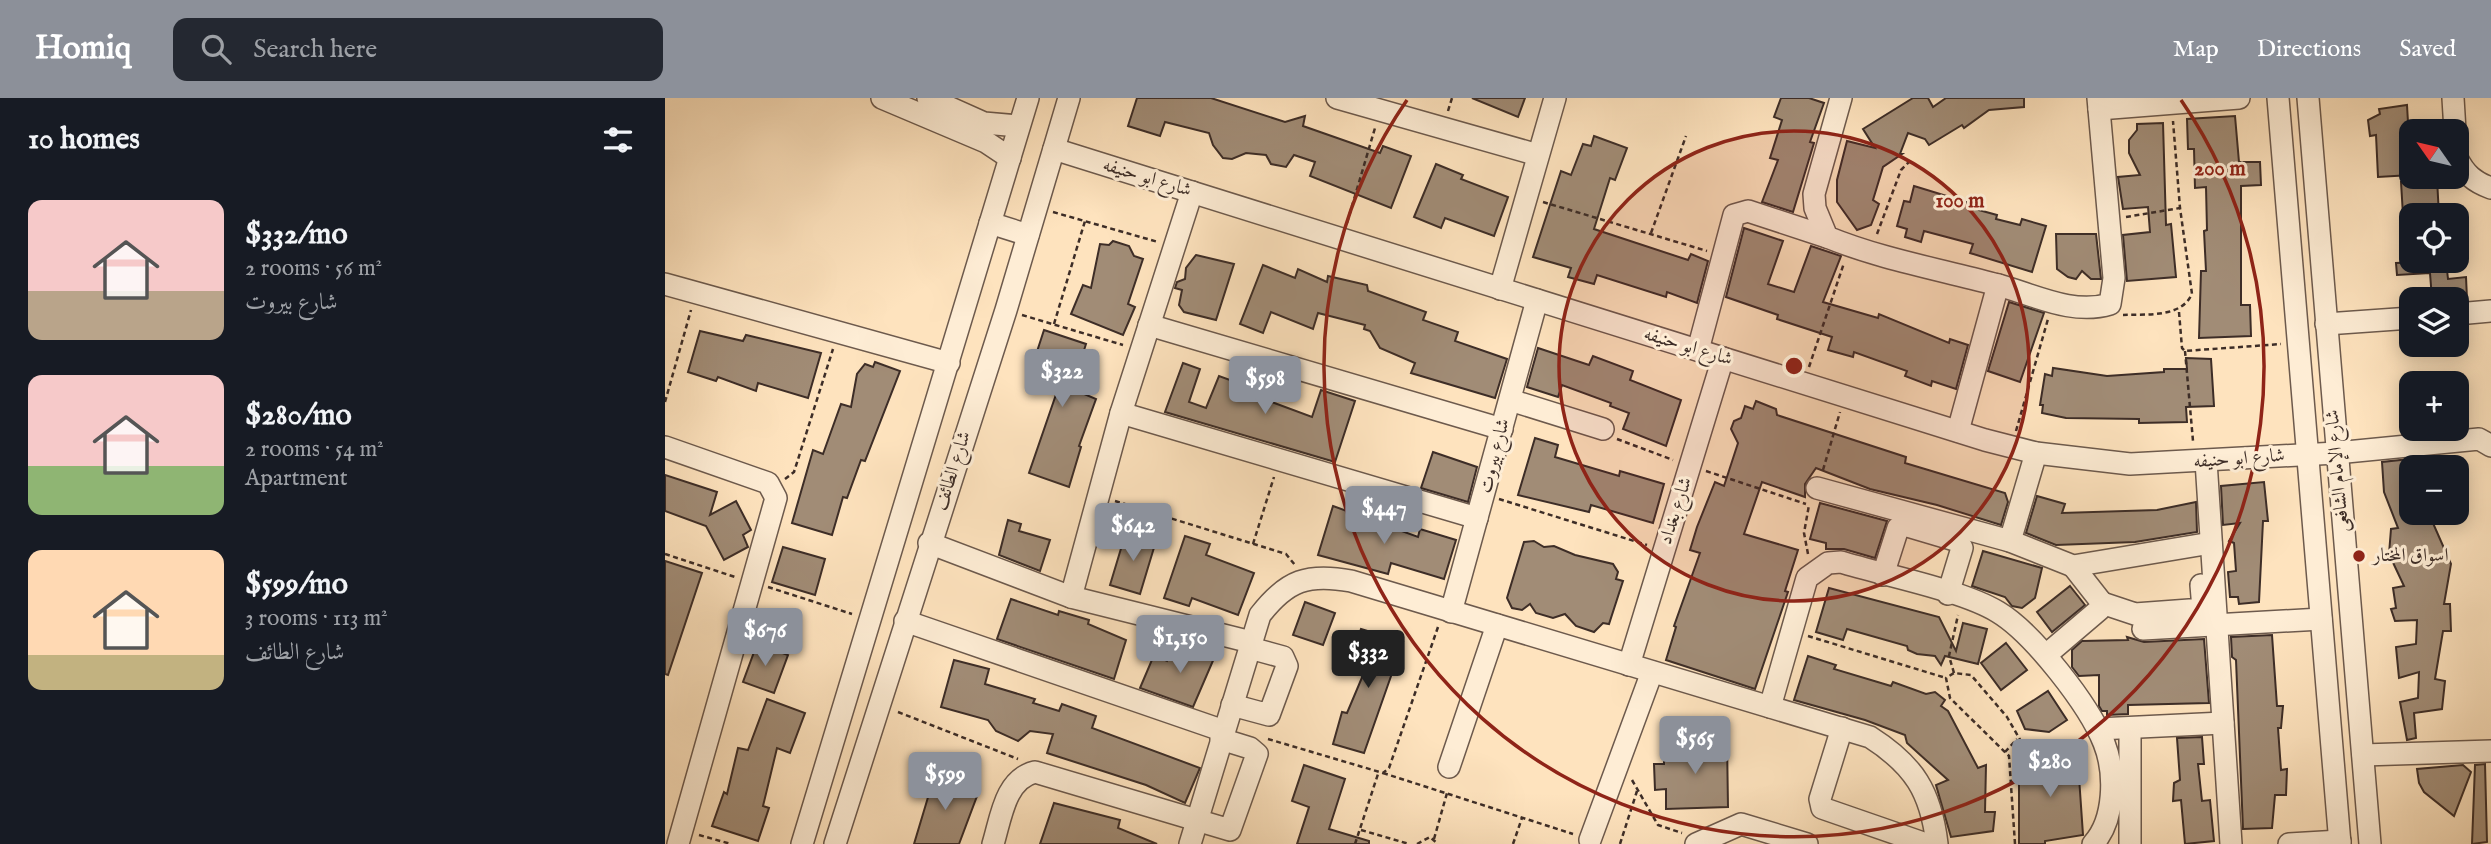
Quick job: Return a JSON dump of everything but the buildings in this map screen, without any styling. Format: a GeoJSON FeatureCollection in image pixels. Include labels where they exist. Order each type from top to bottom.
{"type":"FeatureCollection","features":[{"type":"Feature","properties":{"kind":"street"},"geometry":{"type":"LineString","coordinates":[[882,98],[986,142],[1010,158]]}},
{"type":"Feature","properties":{"kind":"street"},"geometry":{"type":"LineString","coordinates":[[928,98],[984,123],[1019,126]]}},
{"type":"Feature","properties":{"kind":"street","name":"شارع الطائف"},"geometry":{"type":"LineString","coordinates":[[802,844],[1028,98]]}},
{"type":"Feature","properties":{"kind":"street","name":"شارع الطائف"},"geometry":{"type":"LineString","coordinates":[[835,844],[866,739],[1006,310],[1069,98]]}},
{"type":"Feature","properties":{"kind":"street"},"geometry":{"type":"LineString","coordinates":[[1337,98],[1538,155]]}},
{"type":"Feature","properties":{"kind":"street"},"geometry":{"type":"LineString","coordinates":[[1500,289],[1555,98]]}},
{"type":"Feature","properties":{"kind":"street"},"geometry":{"type":"LineString","coordinates":[[1827,237],[1815,208],[1814,194],[1841,98]]}},
{"type":"Feature","properties":{"kind":"street"},"geometry":{"type":"LineString","coordinates":[[1697,350],[1734,215],[1748,211],[1860,250],[1998,285],[2053,303],[2097,308],[2110,304],[2114,278],[2098,104],[2172,104],[2239,98]]}},
{"type":"Feature","properties":{"kind":"street","name":"شارع الإمام الشافعى"},"geometry":{"type":"LineString","coordinates":[[2279,98],[2340,843]]}},
{"type":"Feature","properties":{"kind":"street","name":"شارع الإمام الشافعى"},"geometry":{"type":"LineString","coordinates":[[2308,98],[2370,844]]}},
{"type":"Feature","properties":{"kind":"street"},"geometry":{"type":"LineString","coordinates":[[2453,98],[2454,119]]}},
{"type":"Feature","properties":{"kind":"street","name":"شارع ابو حنيفه"},"geometry":{"type":"LineString","coordinates":[[1054,149],[1958,432],[2036,453],[2130,464],[2336,453],[2479,439],[2491,446]]}},
{"type":"Feature","properties":{"kind":"street"},"geometry":{"type":"LineString","coordinates":[[2469,176],[2477,183],[2491,188]]}},
{"type":"Feature","properties":{"kind":"street"},"geometry":{"type":"LineString","coordinates":[[1071,597],[1121,413],[1192,192]]}},
{"type":"Feature","properties":{"kind":"street"},"geometry":{"type":"LineString","coordinates":[[990,223],[1028,235]]}},
{"type":"Feature","properties":{"kind":"street"},"geometry":{"type":"LineString","coordinates":[[665,284],[949,363]]}},
{"type":"Feature","properties":{"kind":"street"},"geometry":{"type":"LineString","coordinates":[[1958,432],[1998,285]]}},
{"type":"Feature","properties":{"kind":"street","name":"شارع بيروت"},"geometry":{"type":"LineString","coordinates":[[1448,611],[1486,495],[1501,429],[1537,300]]}},
{"type":"Feature","properties":{"kind":"street"},"geometry":{"type":"LineString","coordinates":[[2469,313],[2491,311]]}},
{"type":"Feature","properties":{"kind":"street"},"geometry":{"type":"LineString","coordinates":[[2326,324],[2399,319]]}},
{"type":"Feature","properties":{"kind":"street"},"geometry":{"type":"LineString","coordinates":[[1149,325],[1501,429]]}},
{"type":"Feature","properties":{"kind":"street","name":"شارع بغداد"},"geometry":{"type":"LineString","coordinates":[[1629,665],[1723,358]]}},
{"type":"Feature","properties":{"kind":"street"},"geometry":{"type":"LineString","coordinates":[[1510,400],[1603,429]]}},
{"type":"Feature","properties":{"kind":"street"},"geometry":{"type":"LineString","coordinates":[[1121,413],[1477,518]]}},
{"type":"Feature","properties":{"kind":"street"},"geometry":{"type":"LineString","coordinates":[[665,447],[768,483],[776,498],[774,514],[678,829]]}},
{"type":"Feature","properties":{"kind":"street"},"geometry":{"type":"LineString","coordinates":[[2011,541],[2036,453]]}},
{"type":"Feature","properties":{"kind":"street"},"geometry":{"type":"LineString","coordinates":[[2200,462],[2205,543],[2216,625],[2231,844]]}},
{"type":"Feature","properties":{"kind":"street"},"geometry":{"type":"LineString","coordinates":[[1817,488],[2011,541],[2073,566],[2102,603],[2135,614],[2203,609],[2205,543]]}},
{"type":"Feature","properties":{"kind":"street"},"geometry":{"type":"LineString","coordinates":[[1883,575],[1898,528],[1904,525],[1958,541],[1962,548],[1956,596]]}},
{"type":"Feature","properties":{"kind":"street"},"geometry":{"type":"LineString","coordinates":[[929,543],[1071,597],[1250,645],[1283,657],[1287,666],[1269,715],[1231,705]]}},
{"type":"Feature","properties":{"kind":"street"},"geometry":{"type":"LineString","coordinates":[[2073,566],[2205,543]]}},
{"type":"Feature","properties":{"kind":"street"},"geometry":{"type":"LineString","coordinates":[[1770,707],[1807,578],[1816,569],[1840,562],[1996,610],[2023,630],[2046,654],[2101,737],[2111,797],[2107,823],[2093,844]]}},
{"type":"Feature","properties":{"kind":"street"},"geometry":{"type":"LineString","coordinates":[[1190,844],[1260,615],[1275,595],[1296,582],[1324,576],[1870,737],[1894,752],[1915,774],[1929,799],[1937,844]]}},
{"type":"Feature","properties":{"kind":"street"},"geometry":{"type":"LineString","coordinates":[[2046,654],[2100,609],[2102,603]]}},
{"type":"Feature","properties":{"kind":"street"},"geometry":{"type":"LineString","coordinates":[[2143,629],[2321,619]]}},
{"type":"Feature","properties":{"kind":"street"},"geometry":{"type":"LineString","coordinates":[[905,621],[1222,735],[1257,754],[1230,830],[1035,772],[1016,780],[993,844]]}},
{"type":"Feature","properties":{"kind":"street"},"geometry":{"type":"LineString","coordinates":[[1449,767],[1497,625]]}},
{"type":"Feature","properties":{"kind":"street"},"geometry":{"type":"LineString","coordinates":[[1590,840],[1652,672]]}},
{"type":"Feature","properties":{"kind":"street"},"geometry":{"type":"LineString","coordinates":[[2101,737],[2130,728],[2223,723]]}},
{"type":"Feature","properties":{"kind":"street"},"geometry":{"type":"LineString","coordinates":[[1842,728],[1820,799],[1822,808],[1926,844]]}},
{"type":"Feature","properties":{"kind":"street"},"geometry":{"type":"LineString","coordinates":[[2130,728],[2130,844]]}},
{"type":"Feature","properties":{"kind":"street"},"geometry":{"type":"LineString","coordinates":[[837,731],[866,739]]}},
{"type":"Feature","properties":{"kind":"street"},"geometry":{"type":"LineString","coordinates":[[2363,755],[2491,751]]}},
{"type":"Feature","properties":{"kind":"street"},"geometry":{"type":"LineString","coordinates":[[1701,842],[1741,824],[1807,844]]}},
{"type":"Feature","properties":{"kind":"street"},"geometry":{"type":"LineString","coordinates":[[2289,844],[2340,843]]}},
{"type":"Feature","properties":{"kind":"path"},"geometry":{"type":"LineString","coordinates":[[2110,304],[2123,315],[2178,311],[2187,304],[2192,293],[2180,208],[2172,104]]}},
{"type":"Feature","properties":{"kind":"path"},"geometry":{"type":"LineString","coordinates":[[1342,239],[1381,110]]}},
{"type":"Feature","properties":{"kind":"path"},"geometry":{"type":"LineString","coordinates":[[1651,233],[1686,136]]}},
{"type":"Feature","properties":{"kind":"path"},"geometry":{"type":"LineString","coordinates":[[1804,383],[1860,250],[1901,170],[1910,161]]}},
{"type":"Feature","properties":{"kind":"path"},"geometry":{"type":"LineString","coordinates":[[1525,197],[1724,256]]}},
{"type":"Feature","properties":{"kind":"path"},"geometry":{"type":"LineString","coordinates":[[1037,207],[1175,247]]}},
{"type":"Feature","properties":{"kind":"path"},"geometry":{"type":"LineString","coordinates":[[2109,220],[2180,208]]}},
{"type":"Feature","properties":{"kind":"path"},"geometry":{"type":"LineString","coordinates":[[1054,324],[1085,221]]}},
{"type":"Feature","properties":{"kind":"path"},"geometry":{"type":"LineString","coordinates":[[665,401],[696,292]]}},
{"type":"Feature","properties":{"kind":"path"},"geometry":{"type":"LineString","coordinates":[[2012,447],[2053,303]]}},
{"type":"Feature","properties":{"kind":"path"},"geometry":{"type":"LineString","coordinates":[[1006,310],[1141,350]]}},
{"type":"Feature","properties":{"kind":"path"},"geometry":{"type":"LineString","coordinates":[[2178,311],[2200,462]]}},
{"type":"Feature","properties":{"kind":"path"},"geometry":{"type":"LineString","coordinates":[[768,483],[778,482],[794,472],[839,332]]}},
{"type":"Feature","properties":{"kind":"path"},"geometry":{"type":"LineString","coordinates":[[2185,351],[2299,343]]}},
{"type":"Feature","properties":{"kind":"path"},"geometry":{"type":"LineString","coordinates":[[1253,544],[1279,460]]}},
{"type":"Feature","properties":{"kind":"path"},"geometry":{"type":"LineString","coordinates":[[1486,495],[1663,550]]}},
{"type":"Feature","properties":{"kind":"path"},"geometry":{"type":"LineString","coordinates":[[1099,496],[1286,554],[1297,571],[1296,582]]}},
{"type":"Feature","properties":{"kind":"path"},"geometry":{"type":"LineString","coordinates":[[1954,673],[1949,656],[1956,596]]}},
{"type":"Feature","properties":{"kind":"path"},"geometry":{"type":"LineString","coordinates":[[1355,844],[1381,773],[1389,768],[1448,611]]}},
{"type":"Feature","properties":{"kind":"path"},"geometry":{"type":"LineString","coordinates":[[1791,631],[1946,678],[1954,673],[1971,675],[2007,717],[2017,738],[2028,745],[2101,737]]}},
{"type":"Feature","properties":{"kind":"path"},"geometry":{"type":"LineString","coordinates":[[1946,678],[1950,698],[2005,752],[2010,763],[2015,844]]}},
{"type":"Feature","properties":{"kind":"path"},"geometry":{"type":"LineString","coordinates":[[878,704],[1021,760],[1035,772]]}},
{"type":"Feature","properties":{"kind":"path"},"geometry":{"type":"LineString","coordinates":[[1262,738],[1447,793],[1590,840]]}},
{"type":"Feature","properties":{"kind":"path"},"geometry":{"type":"LineString","coordinates":[[2005,752],[2017,738]]}},
{"type":"Feature","properties":{"kind":"path"},"geometry":{"type":"LineString","coordinates":[[1622,753],[1625,768],[1658,824],[1701,842]]}},
{"type":"Feature","properties":{"kind":"path"},"geometry":{"type":"LineString","coordinates":[[1620,844],[1637,789]]}},
{"type":"Feature","properties":{"kind":"path"},"geometry":{"type":"LineString","coordinates":[[1434,839],[1447,793]]}},
{"type":"Feature","properties":{"kind":"path"},"geometry":{"type":"LineString","coordinates":[[1513,844],[1522,818]]}},
{"type":"Feature","properties":{"kind":"path"},"geometry":{"type":"LineString","coordinates":[[678,829],[731,844]]}},
{"type":"Feature","properties":{"kind":"path"},"geometry":{"type":"LineString","coordinates":[[1360,830],[1409,844]]}},
{"type":"Feature","properties":{"kind":"path"},"geometry":{"type":"LineString","coordinates":[[1417,844],[1425,838],[1434,839],[1438,844]]}},
{"type":"Feature","properties":{"kind":"place","name":"اسواق المختار"},"geometry":{"type":"Point","coordinates":[2359,556]}}]}
